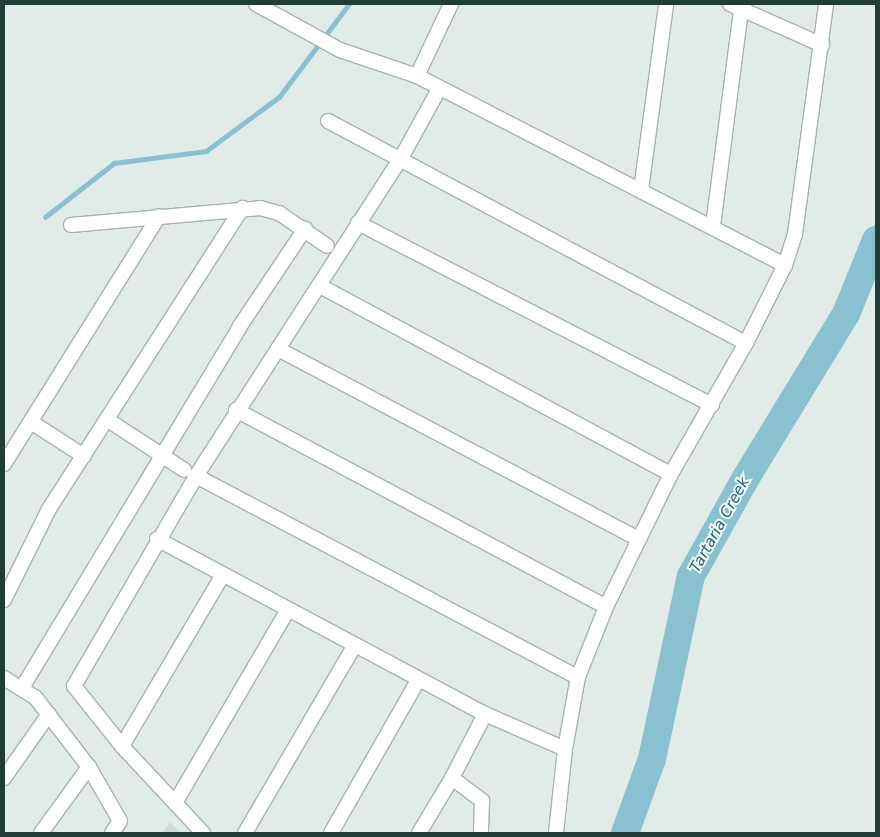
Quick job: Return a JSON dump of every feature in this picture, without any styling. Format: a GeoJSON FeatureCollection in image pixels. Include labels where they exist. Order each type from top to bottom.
{"type":"FeatureCollection","features":[{"type":"Feature","properties":{"kind":"street"},"geometry":{"type":"LineString","coordinates":[[256,4],[291,26],[340,50],[417,76],[439,89],[712,226],[785,265]]}},
{"type":"Feature","properties":{"kind":"street"},"geometry":{"type":"LineString","coordinates":[[417,76],[452,4]]}},
{"type":"Feature","properties":{"kind":"street"},"geometry":{"type":"LineString","coordinates":[[641,190],[666,4]]}},
{"type":"Feature","properties":{"kind":"street"},"geometry":{"type":"LineString","coordinates":[[556,833],[565,748],[578,677],[606,607],[672,474],[746,343],[785,265],[795,234],[822,45],[826,4]]}},
{"type":"Feature","properties":{"kind":"street"},"geometry":{"type":"LineString","coordinates":[[712,226],[736,7],[822,45]]}},
{"type":"Feature","properties":{"kind":"street"},"geometry":{"type":"LineString","coordinates":[[203,833],[122,746],[74,686],[157,539],[190,473],[236,410],[320,286],[358,223],[400,160],[439,89]]}},
{"type":"Feature","properties":{"kind":"street"},"geometry":{"type":"LineString","coordinates":[[328,122],[746,343]]}},
{"type":"Feature","properties":{"kind":"street"},"geometry":{"type":"LineString","coordinates":[[4,600],[10,575],[49,509],[108,420],[242,208]]}},
{"type":"Feature","properties":{"kind":"street"},"geometry":{"type":"LineString","coordinates":[[71,225],[242,208],[271,210],[305,230],[327,246]]}},
{"type":"Feature","properties":{"kind":"street"},"geometry":{"type":"LineString","coordinates":[[4,464],[159,216]]}},
{"type":"Feature","properties":{"kind":"street"},"geometry":{"type":"LineString","coordinates":[[358,223],[712,405]]}},
{"type":"Feature","properties":{"kind":"street"},"geometry":{"type":"LineString","coordinates":[[22,688],[240,326],[305,230]]}},
{"type":"Feature","properties":{"kind":"street"},"geometry":{"type":"LineString","coordinates":[[320,286],[672,474]]}},
{"type":"Feature","properties":{"kind":"street"},"geometry":{"type":"LineString","coordinates":[[278,349],[639,539]]}},
{"type":"Feature","properties":{"kind":"street"},"geometry":{"type":"LineString","coordinates":[[236,410],[606,607]]}},
{"type":"Feature","properties":{"kind":"street"},"geometry":{"type":"LineString","coordinates":[[108,420],[190,473],[578,677]]}},
{"type":"Feature","properties":{"kind":"street"},"geometry":{"type":"LineString","coordinates":[[31,422],[84,456]]}},
{"type":"Feature","properties":{"kind":"street"},"geometry":{"type":"LineString","coordinates":[[157,539],[222,576],[485,714],[565,748]]}},
{"type":"Feature","properties":{"kind":"street"},"geometry":{"type":"LineString","coordinates":[[122,746],[222,576]]}},
{"type":"Feature","properties":{"kind":"street"},"geometry":{"type":"LineString","coordinates":[[175,803],[288,610]]}},
{"type":"Feature","properties":{"kind":"street"},"geometry":{"type":"LineString","coordinates":[[245,833],[355,645]]}},
{"type":"Feature","properties":{"kind":"street"},"geometry":{"type":"LineString","coordinates":[[4,678],[22,688],[49,714],[89,767],[120,821],[112,833]]}},
{"type":"Feature","properties":{"kind":"street"},"geometry":{"type":"LineString","coordinates":[[331,833],[419,679]]}},
{"type":"Feature","properties":{"kind":"street"},"geometry":{"type":"LineString","coordinates":[[4,778],[49,714]]}},
{"type":"Feature","properties":{"kind":"street"},"geometry":{"type":"LineString","coordinates":[[419,833],[452,778],[485,714]]}},
{"type":"Feature","properties":{"kind":"street"},"geometry":{"type":"LineString","coordinates":[[41,833],[89,767]]}},
{"type":"Feature","properties":{"kind":"street"},"geometry":{"type":"LineString","coordinates":[[452,778],[482,801],[481,833]]}},
{"type":"Feature","properties":{"kind":"shaded area"},"geometry":{"type":"Polygon","coordinates":[[[170,822],[181,833],[162,833],[170,822]]]}},
{"type":"Feature","properties":{"kind":"waterway"},"geometry":{"type":"LineString","coordinates":[[45,217],[114,163],[206,151],[279,97],[349,4]]}},
{"type":"Feature","properties":{"kind":"waterway","name":"Tartaria Creek"},"geometry":{"type":"LineString","coordinates":[[625,833],[652,759],[691,576],[747,476],[846,314],[876,240]]}}]}
